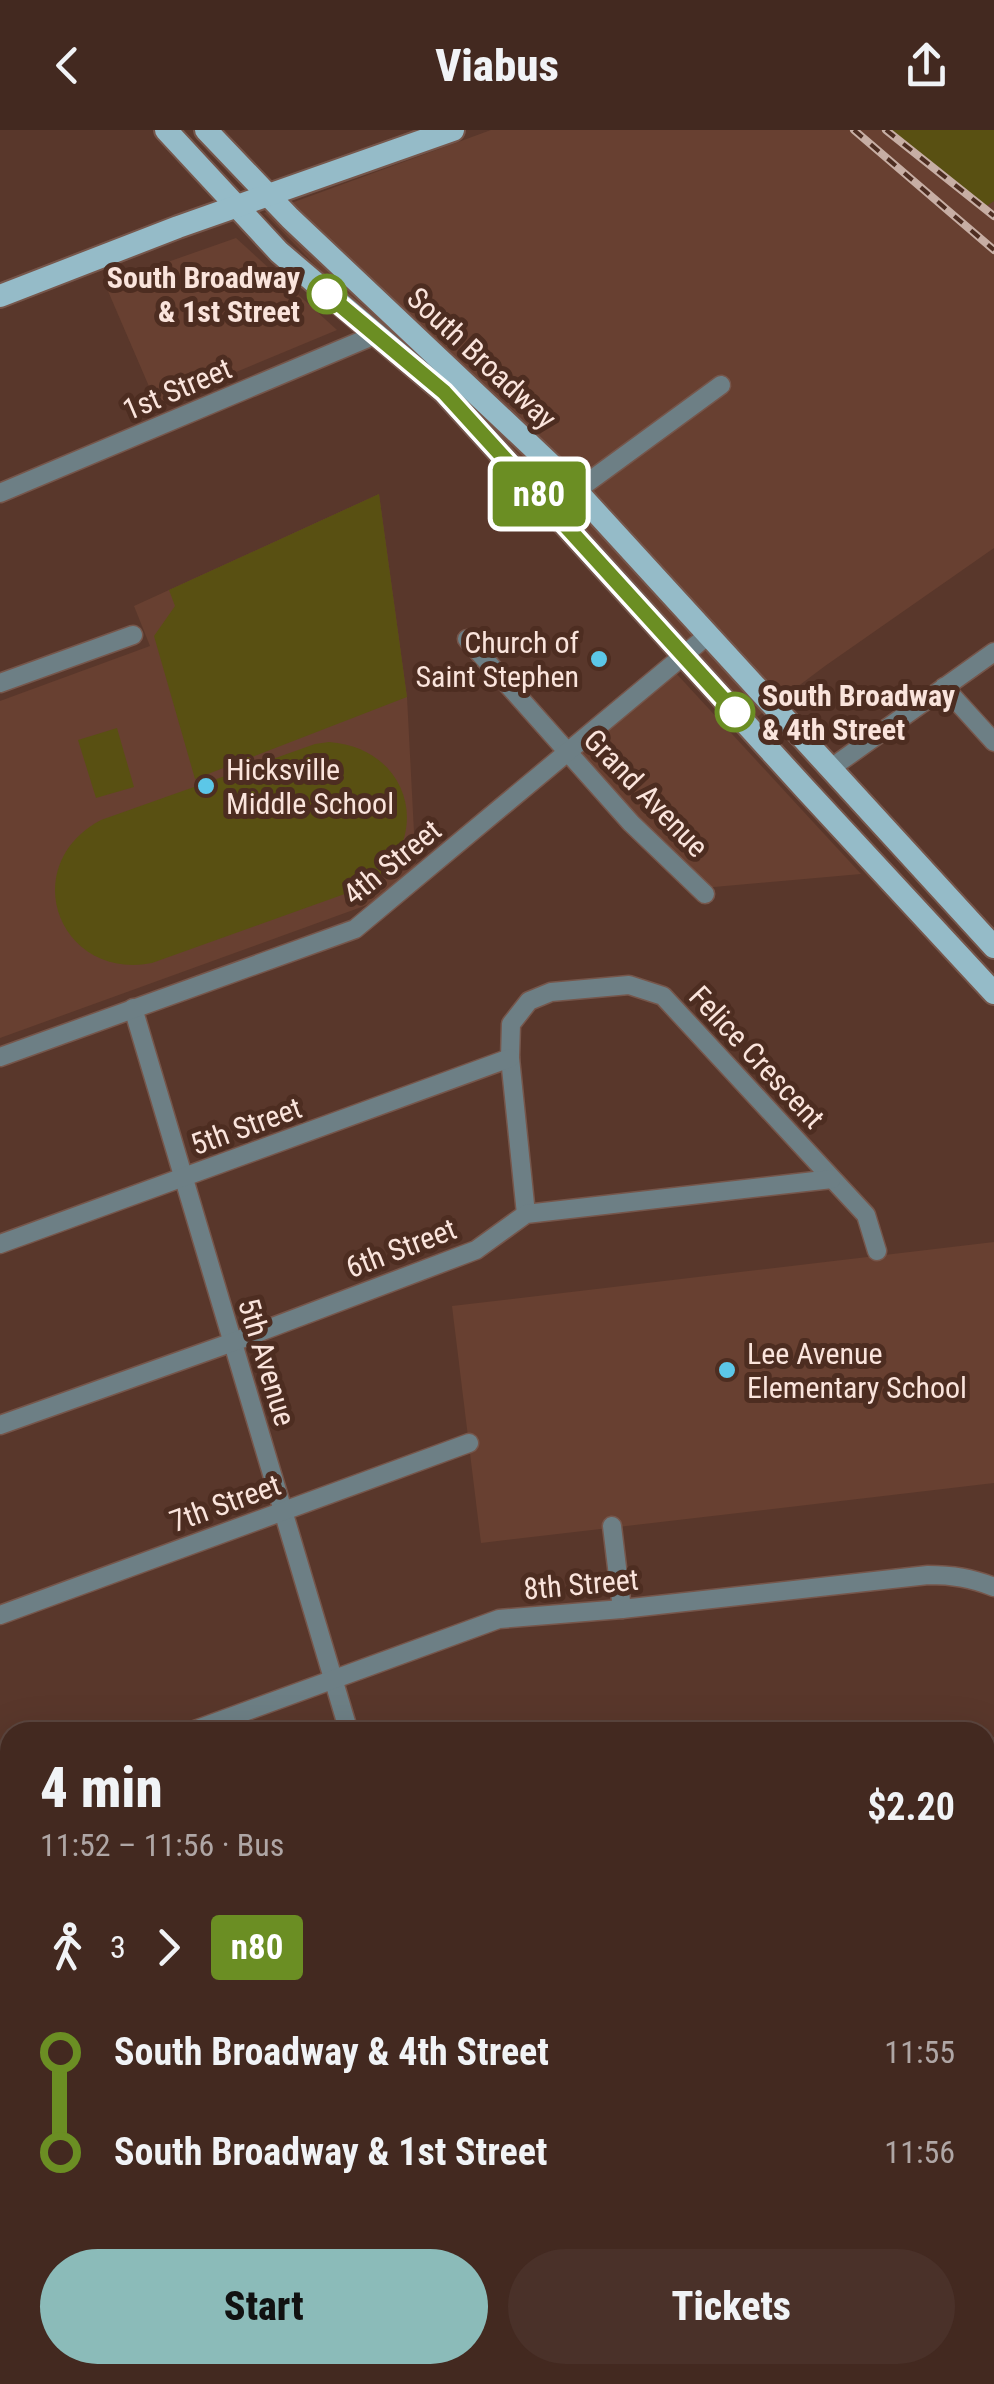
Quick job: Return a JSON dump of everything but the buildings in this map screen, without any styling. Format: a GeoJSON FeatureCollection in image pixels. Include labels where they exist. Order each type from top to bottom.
{"type":"FeatureCollection","features":[{"type":"Feature","properties":{"kind":"main road","name":"South Broadway"},"geometry":{"type":"LineString","coordinates":[[166,130],[254,200],[290,218],[482,398],[576,491],[994,948]]}},
{"type":"Feature","properties":{"kind":"main road","name":"South Broadway"},"geometry":{"type":"LineString","coordinates":[[206,130],[254,200],[279,252],[444,392],[994,993]]}},
{"type":"Feature","properties":{"kind":"main road"},"geometry":{"type":"LineString","coordinates":[[0,296],[178,227],[454,130]]}},
{"type":"Feature","properties":{"kind":"street","name":"1st Street"},"geometry":{"type":"LineString","coordinates":[[0,493],[375,334]]}},
{"type":"Feature","properties":{"kind":"street"},"geometry":{"type":"LineString","coordinates":[[576,491],[721,385]]}},
{"type":"Feature","properties":{"kind":"street"},"geometry":{"type":"LineString","coordinates":[[0,683],[133,635]]}},
{"type":"Feature","properties":{"kind":"street","name":"4th Street"},"geometry":{"type":"LineString","coordinates":[[0,1057],[355,929],[708,635]]}},
{"type":"Feature","properties":{"kind":"street","name":"Grand Avenue"},"geometry":{"type":"LineString","coordinates":[[467,639],[631,822],[706,894]]}},
{"type":"Feature","properties":{"kind":"street"},"geometry":{"type":"LineString","coordinates":[[831,768],[994,652]]}},
{"type":"Feature","properties":{"kind":"street"},"geometry":{"type":"LineString","coordinates":[[944,687],[994,742]]}},
{"type":"Feature","properties":{"kind":"street","name":"Felice Crescent"},"geometry":{"type":"LineString","coordinates":[[526,1214],[510,1058],[511,1024],[529,1001],[551,992],[629,985],[663,996],[866,1214],[876,1250]]}},
{"type":"Feature","properties":{"kind":"street","name":"5th Avenue"},"geometry":{"type":"LineString","coordinates":[[133,1008],[346,1722]]}},
{"type":"Feature","properties":{"kind":"street","name":"5th Street"},"geometry":{"type":"LineString","coordinates":[[0,1244],[510,1058]]}},
{"type":"Feature","properties":{"kind":"street","name":"6th Street"},"geometry":{"type":"LineString","coordinates":[[0,1425],[476,1250],[526,1214],[832,1178]]}},
{"type":"Feature","properties":{"kind":"street","name":"7th Street"},"geometry":{"type":"LineString","coordinates":[[0,1615],[469,1442]]}},
{"type":"Feature","properties":{"kind":"street"},"geometry":{"type":"LineString","coordinates":[[612,1526],[622,1608]]}},
{"type":"Feature","properties":{"kind":"street","name":"8th Street"},"geometry":{"type":"LineString","coordinates":[[217,1722],[499,1619],[928,1575],[973,1578],[994,1586]]}},
{"type":"Feature","properties":{"kind":"shaded area"},"geometry":{"type":"Polygon","coordinates":[[[491,130],[888,130],[984,207],[994,201],[994,548],[757,717],[264,213],[491,130]]]}},
{"type":"Feature","properties":{"kind":"shaded area"},"geometry":{"type":"Polygon","coordinates":[[[889,130],[994,130],[994,201],[985,207],[889,130]]]}},
{"type":"Feature","properties":{"kind":"shaded area"},"geometry":{"type":"Polygon","coordinates":[[[236,238],[337,330],[157,405],[105,284],[236,238]]]}},
{"type":"Feature","properties":{"kind":"shaded area","name":"Hicksville Middle School"},"geometry":{"type":"Polygon","coordinates":[[[379,494],[407,697],[416,871],[378,901],[0,1038],[0,701],[150,646],[134,606],[379,494]]]}},
{"type":"Feature","properties":{"kind":"shaded area"},"geometry":{"type":"Polygon","coordinates":[[[379,494],[407,697],[195,779],[154,636],[175,606],[169,590],[379,494]]]}},
{"type":"Feature","properties":{"kind":"shaded area"},"geometry":{"type":"Polygon","coordinates":[[[674,671],[861,874],[703,888],[577,751],[674,671]]]}},
{"type":"Feature","properties":{"kind":"shaded area"},"geometry":{"type":"Polygon","coordinates":[[[117,728],[134,787],[96,798],[78,740],[117,728]]]}},
{"type":"Feature","properties":{"kind":"shaded area"},"geometry":{"type":"Polygon","coordinates":[[[329,742],[357,748],[380,761],[395,778],[405,799],[407,822],[401,845],[388,867],[367,886],[152,963],[119,964],[92,955],[72,938],[59,915],[55,890],[60,864],[75,840],[101,820],[329,742]]]}},
{"type":"Feature","properties":{"kind":"shaded area","name":"Lee Avenue Elementary School"},"geometry":{"type":"Polygon","coordinates":[[[994,1242],[994,1483],[481,1543],[452,1306],[994,1242]]]}},
{"type":"Feature","properties":{"kind":"railway"},"geometry":{"type":"LineString","coordinates":[[854,130],[994,250]]}},
{"type":"Feature","properties":{"kind":"railway"},"geometry":{"type":"LineString","coordinates":[[886,130],[994,216]]}},
{"type":"Feature","properties":{"kind":"bus line","name":"n80"},"geometry":{"type":"LineString","coordinates":[[327,294],[444,392],[735,712]]}},
{"type":"Feature","properties":{"kind":"place","name":"South Broadway & 1st Street"},"geometry":{"type":"Point","coordinates":[327,294]}},
{"type":"Feature","properties":{"kind":"place","name":"Church of Saint Stephen"},"geometry":{"type":"Point","coordinates":[599,659]}},
{"type":"Feature","properties":{"kind":"place","name":"South Broadway & 4th Street"},"geometry":{"type":"Point","coordinates":[735,712]}},
{"type":"Feature","properties":{"kind":"place","name":"Hicksville Middle School"},"geometry":{"type":"Point","coordinates":[206,786]}},
{"type":"Feature","properties":{"kind":"place","name":"Lee Avenue Elementary School"},"geometry":{"type":"Point","coordinates":[727,1370]}}]}
